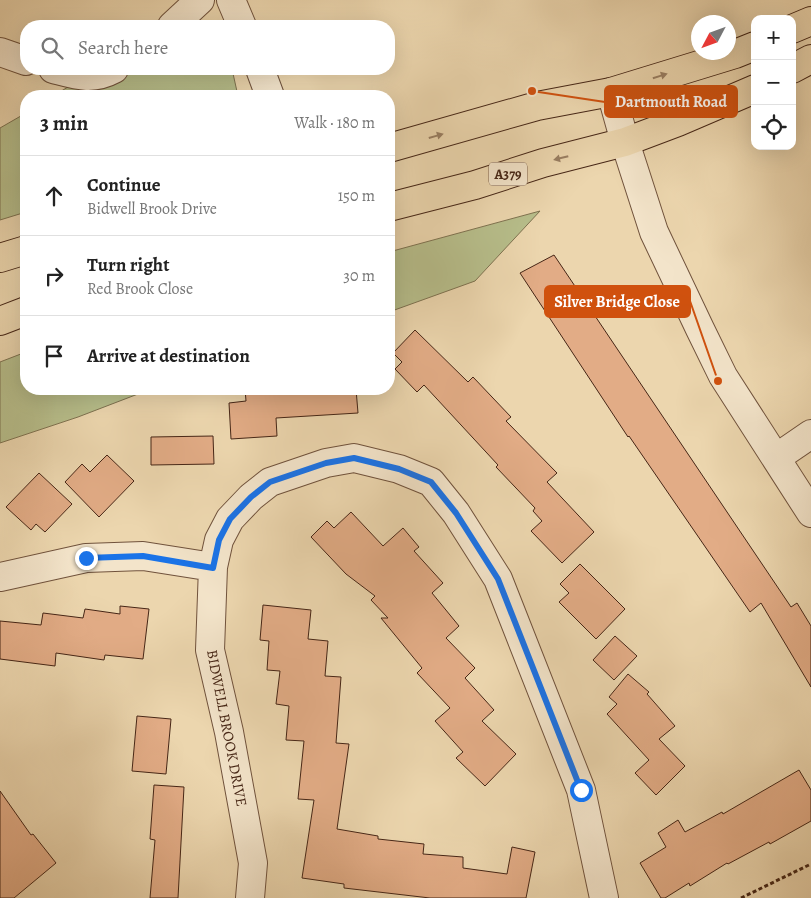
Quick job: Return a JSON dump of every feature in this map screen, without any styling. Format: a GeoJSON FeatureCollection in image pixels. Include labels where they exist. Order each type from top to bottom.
{"type":"FeatureCollection","features":[{"type":"Feature","properties":{"kind":"main road"},"geometry":{"type":"LineString","coordinates":[[796,27],[811,21]]}},
{"type":"Feature","properties":{"kind":"main road"},"geometry":{"type":"LineString","coordinates":[[395,146],[538,106],[611,92],[751,48]]}},
{"type":"Feature","properties":{"kind":"main road"},"geometry":{"type":"LineString","coordinates":[[796,67],[811,59]]}},
{"type":"Feature","properties":{"kind":"main road","name":"A379"},"geometry":{"type":"LineString","coordinates":[[395,205],[475,185],[543,163],[625,142],[751,91]]}},
{"type":"Feature","properties":{"kind":"main road"},"geometry":{"type":"LineString","coordinates":[[0,258],[20,252]]}},
{"type":"Feature","properties":{"kind":"main road"},"geometry":{"type":"LineString","coordinates":[[0,322],[20,314]]}},
{"type":"Feature","properties":{"kind":"street"},"geometry":{"type":"LineString","coordinates":[[178,20],[200,0]]}},
{"type":"Feature","properties":{"kind":"street"},"geometry":{"type":"LineString","coordinates":[[0,52],[20,58]]}},
{"type":"Feature","properties":{"kind":"street"},"geometry":{"type":"LineString","coordinates":[[77,75],[85,77],[96,75]]}},
{"type":"Feature","properties":{"kind":"street"},"geometry":{"type":"LineString","coordinates":[[262,75],[268,90]]}},
{"type":"Feature","properties":{"kind":"street"},"geometry":{"type":"LineString","coordinates":[[611,92],[654,232],[695,320],[723,376],[811,513]]}},
{"type":"Feature","properties":{"kind":"street"},"geometry":{"type":"LineString","coordinates":[[776,458],[811,434]]}},
{"type":"Feature","properties":{"kind":"street","name":"BIDWELL BROOK DRIVE"},"geometry":{"type":"LineString","coordinates":[[250,898],[253,863],[229,732],[210,650],[213,568],[219,540],[230,519],[251,497],[270,482],[326,463],[354,458],[399,469],[431,482],[456,513],[498,579],[581,790],[604,898]]}},
{"type":"Feature","properties":{"kind":"street"},"geometry":{"type":"LineString","coordinates":[[0,577],[86,558],[143,556],[213,568]]}},
{"type":"Feature","properties":{"kind":"path"},"geometry":{"type":"LineString","coordinates":[[741,898],[811,864]]}},
{"type":"Feature","properties":{"kind":"green space"},"geometry":{"type":"Polygon","coordinates":[[[88,75],[233,75],[237,90],[63,90],[88,75]]]}},
{"type":"Feature","properties":{"kind":"green space"},"geometry":{"type":"Polygon","coordinates":[[[20,116],[20,214],[0,220],[0,128],[20,116]]]}},
{"type":"Feature","properties":{"kind":"green space"},"geometry":{"type":"Polygon","coordinates":[[[540,211],[475,281],[395,310],[395,250],[540,211]]]}},
{"type":"Feature","properties":{"kind":"green space"},"geometry":{"type":"Polygon","coordinates":[[[20,354],[20,395],[135,395],[78,417],[0,443],[0,362],[20,354]]]}},
{"type":"Feature","properties":{"kind":"building"},"geometry":{"type":"Polygon","coordinates":[[[554,255],[791,607],[797,603],[811,626],[811,687],[761,603],[750,612],[628,437],[520,273],[554,255]]]}},
{"type":"Feature","properties":{"kind":"building"},"geometry":{"type":"Polygon","coordinates":[[[415,330],[468,382],[473,377],[511,417],[506,421],[557,473],[547,482],[594,532],[562,563],[531,531],[542,521],[533,511],[535,508],[424,385],[417,392],[395,369],[402,362],[395,355],[395,351],[415,330]]]}},
{"type":"Feature","properties":{"kind":"building"},"geometry":{"type":"Polygon","coordinates":[[[246,395],[356,395],[358,413],[276,418],[277,436],[231,439],[229,403],[246,401],[246,395]]]}},
{"type":"Feature","properties":{"kind":"building"},"geometry":{"type":"Polygon","coordinates":[[[213,436],[214,464],[151,465],[151,437],[213,436]]]}},
{"type":"Feature","properties":{"kind":"building"},"geometry":{"type":"Polygon","coordinates":[[[107,455],[134,481],[99,517],[65,482],[82,464],[90,472],[107,455]]]}},
{"type":"Feature","properties":{"kind":"building"},"geometry":{"type":"Polygon","coordinates":[[[39,473],[72,504],[45,532],[36,524],[31,530],[6,507],[39,473]]]}},
{"type":"Feature","properties":{"kind":"building"},"geometry":{"type":"Polygon","coordinates":[[[351,512],[383,546],[403,528],[419,547],[414,551],[443,583],[432,593],[459,626],[446,638],[475,668],[465,678],[494,710],[482,721],[516,754],[485,786],[456,758],[463,752],[435,721],[450,708],[417,673],[422,668],[381,618],[388,618],[371,600],[375,596],[346,574],[311,537],[327,521],[334,528],[351,512]]]}},
{"type":"Feature","properties":{"kind":"building"},"geometry":{"type":"Polygon","coordinates":[[[580,564],[625,609],[596,639],[559,602],[569,593],[560,584],[580,564]]]}},
{"type":"Feature","properties":{"kind":"building"},"geometry":{"type":"Polygon","coordinates":[[[263,605],[311,610],[308,639],[328,641],[325,676],[341,677],[336,743],[349,744],[337,829],[378,836],[378,839],[424,844],[423,854],[463,857],[463,868],[507,874],[512,847],[535,852],[526,898],[430,898],[344,888],[344,884],[302,878],[314,800],[298,799],[304,741],[286,740],[289,706],[276,704],[280,671],[267,670],[269,641],[260,640],[263,605]]]}},
{"type":"Feature","properties":{"kind":"building"},"geometry":{"type":"Polygon","coordinates":[[[120,606],[149,609],[143,659],[105,655],[104,660],[56,653],[55,666],[0,659],[0,621],[41,625],[43,613],[83,618],[85,609],[120,614],[120,606]]]}},
{"type":"Feature","properties":{"kind":"building"},"geometry":{"type":"Polygon","coordinates":[[[615,636],[637,656],[614,680],[593,660],[615,636]]]}},
{"type":"Feature","properties":{"kind":"building"},"geometry":{"type":"Polygon","coordinates":[[[628,674],[649,692],[647,694],[675,726],[659,739],[685,766],[656,795],[635,773],[649,760],[607,714],[617,704],[609,697],[628,674]]]}},
{"type":"Feature","properties":{"kind":"building"},"geometry":{"type":"Polygon","coordinates":[[[137,716],[171,719],[166,774],[132,771],[137,716]]]}},
{"type":"Feature","properties":{"kind":"building"},"geometry":{"type":"Polygon","coordinates":[[[799,770],[811,790],[811,821],[770,844],[769,842],[727,863],[690,886],[689,883],[665,898],[661,898],[640,863],[666,847],[658,833],[678,820],[685,832],[722,812],[723,814],[799,770]]]}},
{"type":"Feature","properties":{"kind":"building"},"geometry":{"type":"Polygon","coordinates":[[[154,785],[184,787],[178,898],[150,898],[155,840],[150,839],[154,785]]]}},
{"type":"Feature","properties":{"kind":"building"},"geometry":{"type":"Polygon","coordinates":[[[0,791],[31,835],[33,834],[56,863],[14,898],[0,898],[0,791]]]}},
{"type":"Feature","properties":{"kind":"place","name":"Dartmouth Road"},"geometry":{"type":"Point","coordinates":[532,91]}},
{"type":"Feature","properties":{"kind":"place","name":"Silver Bridge Close"},"geometry":{"type":"Point","coordinates":[718,381]}},
{"type":"Feature","properties":{"kind":"route"},"geometry":{"type":"LineString","coordinates":[[86,558],[143,556],[213,568],[219,540],[230,519],[251,497],[270,482],[326,463],[354,458],[399,469],[431,482],[456,513],[498,579],[581,790]]}}]}
